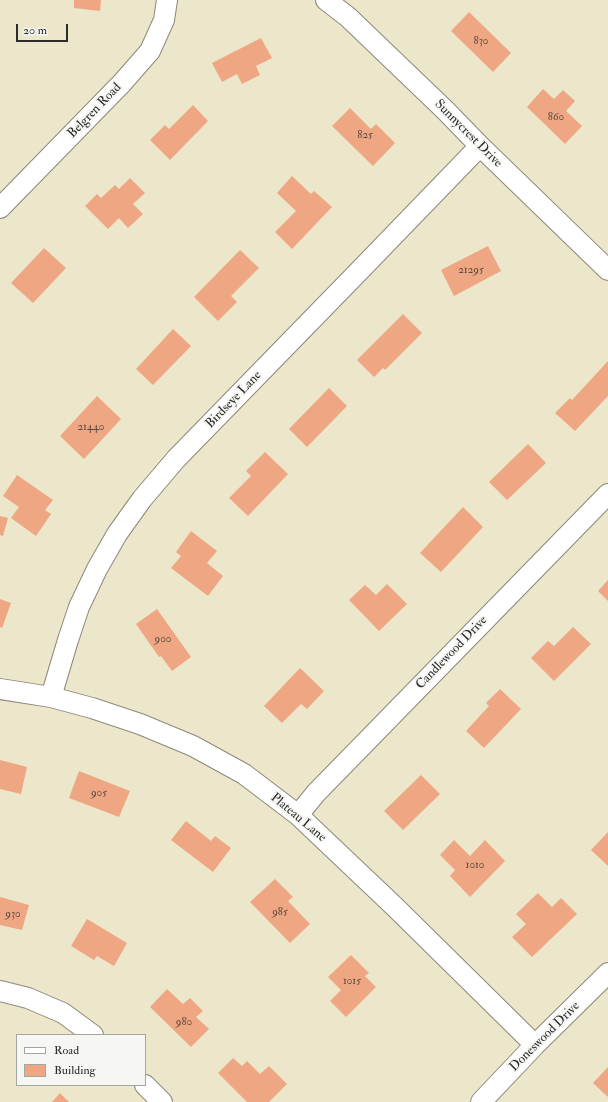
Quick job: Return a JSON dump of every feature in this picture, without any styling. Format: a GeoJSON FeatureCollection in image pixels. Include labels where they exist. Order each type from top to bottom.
{"type":"FeatureCollection","features":[{"type":"Feature","properties":{"kind":"street","name":"Belgren Road"},"geometry":{"type":"LineString","coordinates":[[0,208],[122,83],[150,51],[164,20],[167,0]]}},
{"type":"Feature","properties":{"kind":"street","name":"Sunnycrest Drive"},"geometry":{"type":"LineString","coordinates":[[326,0],[348,17],[608,270]]}},
{"type":"Feature","properties":{"kind":"street","name":"Birdseye Lane"},"geometry":{"type":"LineString","coordinates":[[51,697],[79,607],[97,569],[117,534],[142,499],[176,459],[480,146]]}},
{"type":"Feature","properties":{"kind":"street","name":"Candlewood Drive"},"geometry":{"type":"LineString","coordinates":[[298,815],[322,787],[608,494]]}},
{"type":"Feature","properties":{"kind":"street","name":"Plateau Lane"},"geometry":{"type":"LineString","coordinates":[[0,689],[51,697],[92,708],[140,724],[193,746],[244,774],[298,815],[395,907],[536,1045]]}},
{"type":"Feature","properties":{"kind":"street","name":"Doneswood Drive"},"geometry":{"type":"LineString","coordinates":[[482,1102],[608,973]]}},
{"type":"Feature","properties":{"kind":"street"},"geometry":{"type":"LineString","coordinates":[[0,991],[28,998],[64,1013],[92,1034]]}},
{"type":"Feature","properties":{"kind":"street"},"geometry":{"type":"LineString","coordinates":[[146,1086],[162,1102]]}},
{"type":"Feature","properties":{"kind":"building"},"geometry":{"type":"Polygon","coordinates":[[[74,0],[101,0],[100,11],[74,8],[74,0]]]}},
{"type":"Feature","properties":{"kind":"building"},"geometry":{"type":"Polygon","coordinates":[[[469,12],[511,53],[493,72],[451,31],[469,12]]]}},
{"type":"Feature","properties":{"kind":"building"},"geometry":{"type":"Polygon","coordinates":[[[261,38],[272,58],[256,66],[260,75],[242,84],[237,74],[222,82],[212,63],[261,38]]]}},
{"type":"Feature","properties":{"kind":"building"},"geometry":{"type":"Polygon","coordinates":[[[543,89],[554,99],[563,90],[575,101],[566,111],[582,126],[565,144],[527,107],[543,89]]]}},
{"type":"Feature","properties":{"kind":"building"},"geometry":{"type":"Polygon","coordinates":[[[193,105],[208,121],[170,160],[150,140],[165,125],[169,129],[193,105]]]}},
{"type":"Feature","properties":{"kind":"building"},"geometry":{"type":"Polygon","coordinates":[[[350,108],[371,129],[376,124],[395,143],[373,166],[332,126],[350,108]]]}},
{"type":"Feature","properties":{"kind":"building"},"geometry":{"type":"Polygon","coordinates":[[[292,176],[311,194],[314,191],[332,207],[292,249],[275,232],[296,211],[277,193],[292,176]]]}},
{"type":"Feature","properties":{"kind":"building"},"geometry":{"type":"Polygon","coordinates":[[[130,178],[145,193],[133,204],[143,214],[128,228],[119,218],[108,229],[85,206],[97,194],[101,198],[115,185],[119,189],[130,178]]]}},
{"type":"Feature","properties":{"kind":"building"},"geometry":{"type":"Polygon","coordinates":[[[488,246],[501,271],[454,296],[441,270],[488,246]]]}},
{"type":"Feature","properties":{"kind":"building"},"geometry":{"type":"Polygon","coordinates":[[[44,248],[66,268],[33,303],[11,283],[44,248]]]}},
{"type":"Feature","properties":{"kind":"building"},"geometry":{"type":"Polygon","coordinates":[[[240,250],[259,268],[231,296],[237,302],[218,321],[194,297],[240,250]]]}},
{"type":"Feature","properties":{"kind":"building"},"geometry":{"type":"Polygon","coordinates":[[[403,314],[422,333],[385,370],[383,368],[374,377],[357,360],[403,314]]]}},
{"type":"Feature","properties":{"kind":"building"},"geometry":{"type":"Polygon","coordinates":[[[173,329],[191,346],[153,385],[136,369],[173,329]]]}},
{"type":"Feature","properties":{"kind":"building"},"geometry":{"type":"Polygon","coordinates":[[[608,361],[608,396],[575,431],[555,413],[570,398],[572,400],[608,361]]]}},
{"type":"Feature","properties":{"kind":"building"},"geometry":{"type":"Polygon","coordinates":[[[329,388],[347,406],[307,447],[289,429],[329,388]]]}},
{"type":"Feature","properties":{"kind":"building"},"geometry":{"type":"Polygon","coordinates":[[[97,396],[121,419],[84,459],[60,436],[97,396]]]}},
{"type":"Feature","properties":{"kind":"building"},"geometry":{"type":"Polygon","coordinates":[[[528,444],[546,463],[507,500],[489,482],[528,444]]]}},
{"type":"Feature","properties":{"kind":"building"},"geometry":{"type":"Polygon","coordinates":[[[265,452],[288,474],[248,516],[229,498],[251,476],[246,471],[265,452]]]}},
{"type":"Feature","properties":{"kind":"building"},"geometry":{"type":"Polygon","coordinates":[[[17,475],[53,500],[45,510],[51,514],[36,536],[11,518],[19,507],[3,496],[17,475]]]}},
{"type":"Feature","properties":{"kind":"building"},"geometry":{"type":"Polygon","coordinates":[[[463,507],[483,527],[441,572],[420,553],[463,507]]]}},
{"type":"Feature","properties":{"kind":"building"},"geometry":{"type":"Polygon","coordinates":[[[0,516],[8,518],[3,536],[0,535],[0,516]]]}},
{"type":"Feature","properties":{"kind":"building"},"geometry":{"type":"Polygon","coordinates":[[[191,531],[217,551],[207,563],[223,576],[208,596],[171,568],[181,556],[176,552],[191,531]]]}},
{"type":"Feature","properties":{"kind":"building"},"geometry":{"type":"Polygon","coordinates":[[[608,580],[608,601],[598,591],[608,580]]]}},
{"type":"Feature","properties":{"kind":"building"},"geometry":{"type":"Polygon","coordinates":[[[387,584],[407,604],[379,631],[349,600],[365,585],[376,595],[387,584]]]}},
{"type":"Feature","properties":{"kind":"building"},"geometry":{"type":"Polygon","coordinates":[[[0,599],[11,603],[2,628],[0,627],[0,599]]]}},
{"type":"Feature","properties":{"kind":"building"},"geometry":{"type":"Polygon","coordinates":[[[157,609],[191,657],[172,671],[161,656],[159,657],[136,624],[157,609]]]}},
{"type":"Feature","properties":{"kind":"building"},"geometry":{"type":"Polygon","coordinates":[[[573,627],[591,644],[554,681],[531,658],[548,641],[554,646],[573,627]]]}},
{"type":"Feature","properties":{"kind":"building"},"geometry":{"type":"Polygon","coordinates":[[[300,668],[324,691],[307,709],[301,704],[282,723],[264,706],[300,668]]]}},
{"type":"Feature","properties":{"kind":"building"},"geometry":{"type":"Polygon","coordinates":[[[500,689],[521,709],[484,748],[466,731],[489,706],[486,703],[500,689]]]}},
{"type":"Feature","properties":{"kind":"building"},"geometry":{"type":"Polygon","coordinates":[[[0,760],[27,767],[21,794],[0,789],[0,760]]]}},
{"type":"Feature","properties":{"kind":"building"},"geometry":{"type":"Polygon","coordinates":[[[79,771],[130,791],[119,817],[69,798],[79,771]]]}},
{"type":"Feature","properties":{"kind":"building"},"geometry":{"type":"Polygon","coordinates":[[[421,775],[440,794],[403,830],[384,811],[421,775]]]}},
{"type":"Feature","properties":{"kind":"building"},"geometry":{"type":"Polygon","coordinates":[[[186,821],[211,841],[215,836],[231,848],[213,872],[171,840],[186,821]]]}},
{"type":"Feature","properties":{"kind":"building"},"geometry":{"type":"Polygon","coordinates":[[[608,832],[608,866],[591,850],[608,832]]]}},
{"type":"Feature","properties":{"kind":"building"},"geometry":{"type":"Polygon","coordinates":[[[454,840],[470,856],[485,840],[505,861],[470,897],[450,876],[455,870],[440,855],[454,840]]]}},
{"type":"Feature","properties":{"kind":"building"},"geometry":{"type":"Polygon","coordinates":[[[275,879],[293,897],[288,901],[310,924],[290,943],[250,902],[275,879]]]}},
{"type":"Feature","properties":{"kind":"building"},"geometry":{"type":"Polygon","coordinates":[[[538,893],[552,907],[561,898],[577,914],[532,957],[512,937],[526,924],[516,914],[538,893]]]}},
{"type":"Feature","properties":{"kind":"building"},"geometry":{"type":"Polygon","coordinates":[[[0,897],[29,905],[22,930],[0,925],[0,897]]]}},
{"type":"Feature","properties":{"kind":"building"},"geometry":{"type":"Polygon","coordinates":[[[87,919],[127,943],[114,966],[97,956],[94,960],[71,946],[87,919]]]}},
{"type":"Feature","properties":{"kind":"building"},"geometry":{"type":"Polygon","coordinates":[[[351,955],[369,973],[365,976],[376,987],[346,1017],[330,1001],[341,990],[328,977],[351,955]]]}},
{"type":"Feature","properties":{"kind":"building"},"geometry":{"type":"Polygon","coordinates":[[[167,989],[183,1004],[190,998],[203,1011],[196,1017],[209,1029],[191,1047],[150,1007],[167,989]]]}},
{"type":"Feature","properties":{"kind":"building"},"geometry":{"type":"Polygon","coordinates":[[[233,1058],[242,1066],[247,1061],[260,1074],[269,1066],[287,1084],[269,1102],[247,1102],[218,1073],[233,1058]]]}},
{"type":"Feature","properties":{"kind":"building"},"geometry":{"type":"Polygon","coordinates":[[[608,1067],[608,1097],[593,1083],[608,1067]]]}},
{"type":"Feature","properties":{"kind":"building"},"geometry":{"type":"Polygon","coordinates":[[[60,1093],[69,1102],[52,1102],[60,1093]]]}}]}
